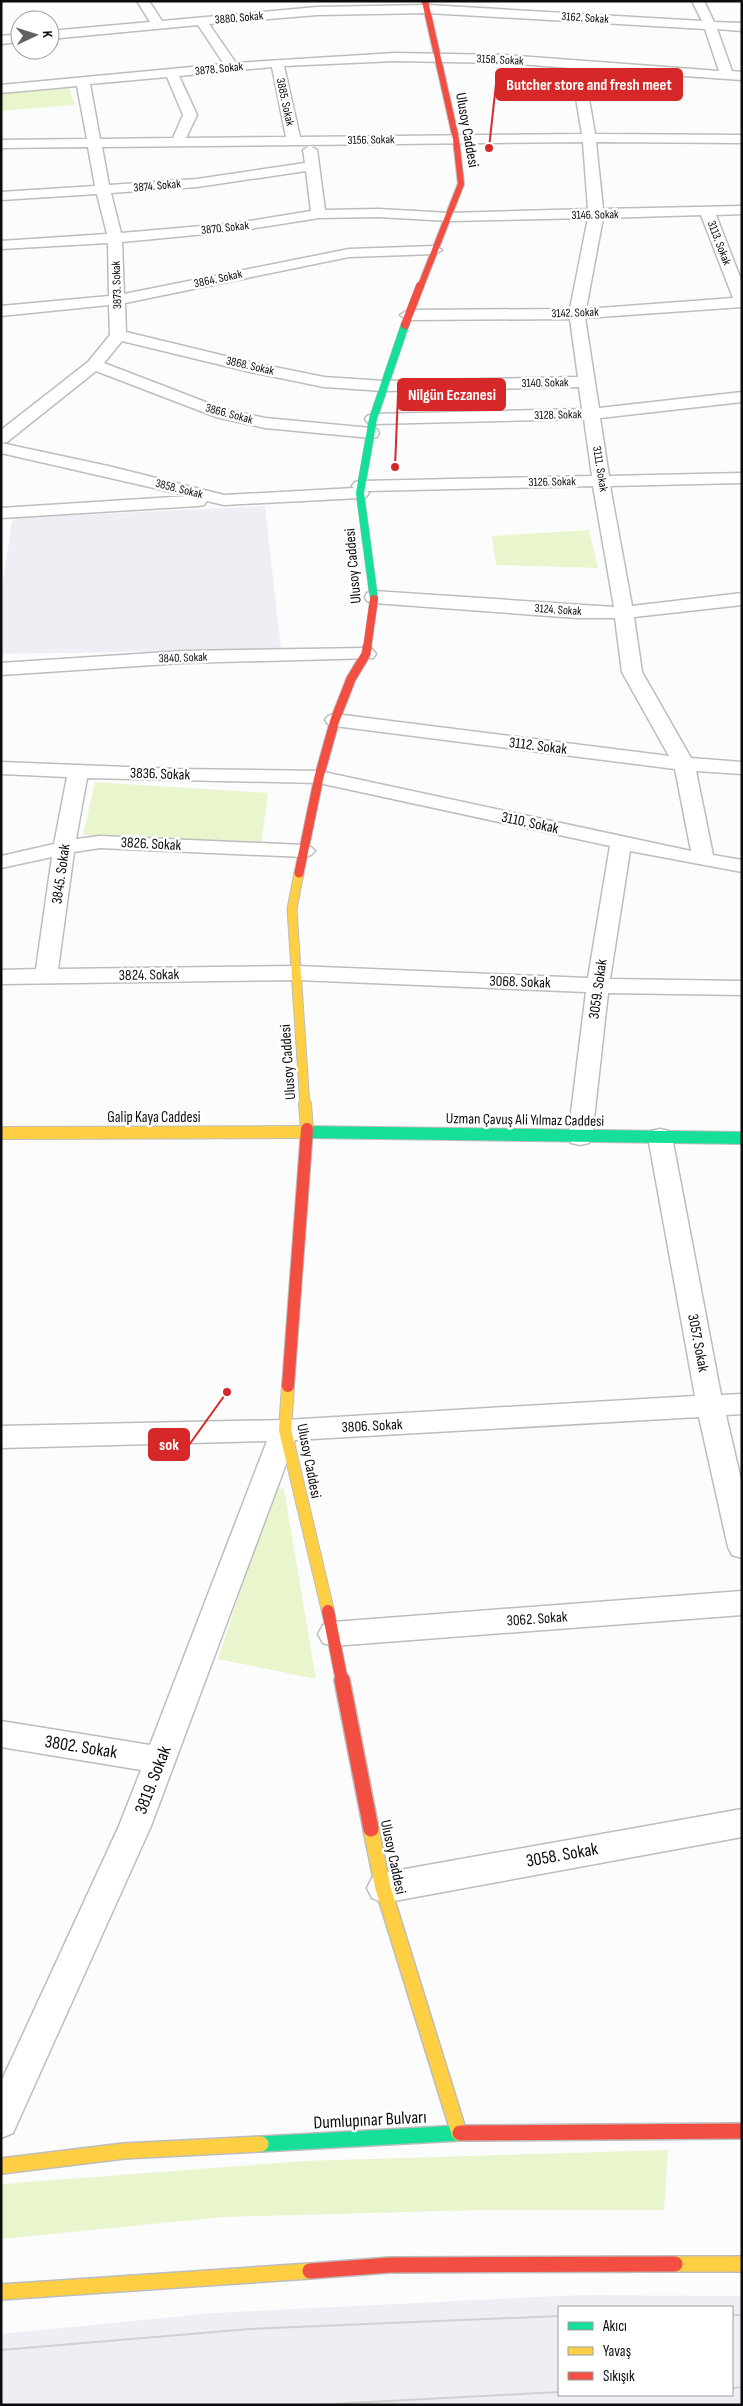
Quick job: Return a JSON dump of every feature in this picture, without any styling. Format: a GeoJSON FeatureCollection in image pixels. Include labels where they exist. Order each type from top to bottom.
{"type":"FeatureCollection","features":[{"type":"Feature","properties":{"kind":"main road","name":"Ulusoy Caddesi"},"geometry":{"type":"LineString","coordinates":[[426,5],[456,139],[461,184],[408,315],[372,426],[361,490],[374,597],[366,654],[351,679],[335,720],[319,777],[292,909],[307,1132],[285,1430],[333,1634],[383,1888],[459,2133]]}},
{"type":"Feature","properties":{"kind":"main road","name":"Galip Kaya Caddesi"},"geometry":{"type":"LineString","coordinates":[[1,1133],[307,1132]]}},
{"type":"Feature","properties":{"kind":"main road","name":"Uzman Çavuş Ali Yılmaz Caddesi"},"geometry":{"type":"LineString","coordinates":[[307,1132],[742,1138]]}},
{"type":"Feature","properties":{"kind":"main road","name":"Dumlupınar Bulvarı"},"geometry":{"type":"LineString","coordinates":[[1,2166],[124,2151],[459,2133],[742,2132]]}},
{"type":"Feature","properties":{"kind":"main road"},"geometry":{"type":"LineString","coordinates":[[1,2292],[390,2265],[742,2264]]}},
{"type":"Feature","properties":{"kind":"street"},"geometry":{"type":"LineString","coordinates":[[144,1],[158,25]]}},
{"type":"Feature","properties":{"kind":"street"},"geometry":{"type":"LineString","coordinates":[[698,1],[710,26],[727,75]]}},
{"type":"Feature","properties":{"kind":"street","name":"3880. Sokak"},"geometry":{"type":"LineString","coordinates":[[60,34],[201,21],[314,6],[426,5]]}},
{"type":"Feature","properties":{"kind":"street","name":"3162. Sokak"},"geometry":{"type":"LineString","coordinates":[[426,5],[742,27]]}},
{"type":"Feature","properties":{"kind":"street"},"geometry":{"type":"LineString","coordinates":[[201,21],[232,67]]}},
{"type":"Feature","properties":{"kind":"street","name":"3878. Sokak"},"geometry":{"type":"LineString","coordinates":[[6,89],[277,63],[438,56]]}},
{"type":"Feature","properties":{"kind":"street","name":"3158. Sokak"},"geometry":{"type":"LineString","coordinates":[[438,56],[742,76]]}},
{"type":"Feature","properties":{"kind":"street","name":"3885. Sokak"},"geometry":{"type":"LineString","coordinates":[[277,63],[294,141]]}},
{"type":"Feature","properties":{"kind":"street","name":"3111. Sokak"},"geometry":{"type":"LineString","coordinates":[[577,65],[589,138],[596,215],[577,314],[601,481],[624,612],[632,672],[684,764],[703,860]]}},
{"type":"Feature","properties":{"kind":"street"},"geometry":{"type":"LineString","coordinates":[[1,72],[6,89]]}},
{"type":"Feature","properties":{"kind":"street"},"geometry":{"type":"LineString","coordinates":[[172,74],[190,115],[178,141]]}},
{"type":"Feature","properties":{"kind":"street","name":"3873. Sokak"},"geometry":{"type":"LineString","coordinates":[[83,81],[103,190],[115,238],[118,335]]}},
{"type":"Feature","properties":{"kind":"street","name":"3156. Sokak"},"geometry":{"type":"LineString","coordinates":[[1,144],[589,138],[739,143]]}},
{"type":"Feature","properties":{"kind":"street","name":"3885. Sokak"},"geometry":{"type":"LineString","coordinates":[[309,141],[318,214]]}},
{"type":"Feature","properties":{"kind":"street","name":"3874. Sokak"},"geometry":{"type":"LineString","coordinates":[[1,196],[197,183],[312,166]]}},
{"type":"Feature","properties":{"kind":"street","name":"3146. Sokak"},"geometry":{"type":"LineString","coordinates":[[449,217],[596,215],[742,210]]}},
{"type":"Feature","properties":{"kind":"street","name":"3113. Sokak"},"geometry":{"type":"LineString","coordinates":[[707,211],[742,302]]}},
{"type":"Feature","properties":{"kind":"street","name":"3870. Sokak"},"geometry":{"type":"LineString","coordinates":[[1,245],[115,238],[237,227],[318,214],[449,217]]}},
{"type":"Feature","properties":{"kind":"street","name":"3864. Sokak"},"geometry":{"type":"LineString","coordinates":[[1,311],[117,300],[312,259],[381,251],[435,250]]}},
{"type":"Feature","properties":{"kind":"street"},"geometry":{"type":"LineString","coordinates":[[726,261],[742,261]]}},
{"type":"Feature","properties":{"kind":"street","name":"3142. Sokak"},"geometry":{"type":"LineString","coordinates":[[408,315],[577,314],[742,302]]}},
{"type":"Feature","properties":{"kind":"street"},"geometry":{"type":"LineString","coordinates":[[1,438],[94,366],[118,335]]}},
{"type":"Feature","properties":{"kind":"street","name":"3868. Sokak"},"geometry":{"type":"LineString","coordinates":[[118,335],[324,382],[384,386]]}},
{"type":"Feature","properties":{"kind":"street","name":"3866. Sokak"},"geometry":{"type":"LineString","coordinates":[[94,366],[216,412],[265,423],[372,426]]}},
{"type":"Feature","properties":{"kind":"street","name":"3140. Sokak"},"geometry":{"type":"LineString","coordinates":[[384,386],[587,382]]}},
{"type":"Feature","properties":{"kind":"street","name":"3128. Sokak"},"geometry":{"type":"LineString","coordinates":[[372,426],[591,414],[742,397]]}},
{"type":"Feature","properties":{"kind":"street","name":"3858. Sokak"},"geometry":{"type":"LineString","coordinates":[[1,448],[108,471],[224,500],[361,490]]}},
{"type":"Feature","properties":{"kind":"street","name":"3126. Sokak"},"geometry":{"type":"LineString","coordinates":[[361,490],[742,478]]}},
{"type":"Feature","properties":{"kind":"street"},"geometry":{"type":"LineString","coordinates":[[1,512],[224,500]]}},
{"type":"Feature","properties":{"kind":"street","name":"3124. Sokak"},"geometry":{"type":"LineString","coordinates":[[374,597],[577,612],[624,612],[742,599]]}},
{"type":"Feature","properties":{"kind":"street","name":"3840. Sokak"},"geometry":{"type":"LineString","coordinates":[[1,669],[183,657],[366,654]]}},
{"type":"Feature","properties":{"kind":"street","name":"3112. Sokak"},"geometry":{"type":"LineString","coordinates":[[335,720],[684,764],[742,768]]}},
{"type":"Feature","properties":{"kind":"street","name":"3836. Sokak"},"geometry":{"type":"LineString","coordinates":[[1,768],[177,775],[319,777]]}},
{"type":"Feature","properties":{"kind":"street","name":"3845. Sokak"},"geometry":{"type":"LineString","coordinates":[[46,977],[78,771]]}},
{"type":"Feature","properties":{"kind":"street","name":"3110. Sokak"},"geometry":{"type":"LineString","coordinates":[[319,777],[703,860],[742,866]]}},
{"type":"Feature","properties":{"kind":"street","name":"3826. Sokak"},"geometry":{"type":"LineString","coordinates":[[1,862],[31,857],[81,843],[116,842],[304,851]]}},
{"type":"Feature","properties":{"kind":"street","name":"3059. Sokak"},"geometry":{"type":"LineString","coordinates":[[580,1137],[598,985],[621,842]]}},
{"type":"Feature","properties":{"kind":"street","name":"3068. Sokak"},"geometry":{"type":"LineString","coordinates":[[297,973],[598,985],[742,988]]}},
{"type":"Feature","properties":{"kind":"street","name":"3824. Sokak"},"geometry":{"type":"LineString","coordinates":[[1,977],[297,973]]}},
{"type":"Feature","properties":{"kind":"street","name":"3057. Sokak"},"geometry":{"type":"LineString","coordinates":[[660,1137],[710,1406],[742,1547]]}},
{"type":"Feature","properties":{"kind":"street","name":"3806. Sokak"},"geometry":{"type":"LineString","coordinates":[[1,1437],[285,1430],[742,1404]]}},
{"type":"Feature","properties":{"kind":"street","name":"3819. Sokak"},"geometry":{"type":"LineString","coordinates":[[1,2121],[135,1826],[285,1430]]}},
{"type":"Feature","properties":{"kind":"street","name":"3062. Sokak"},"geometry":{"type":"LineString","coordinates":[[333,1634],[742,1603]]}},
{"type":"Feature","properties":{"kind":"street","name":"3802. Sokak"},"geometry":{"type":"LineString","coordinates":[[1,1734],[161,1760]]}},
{"type":"Feature","properties":{"kind":"street","name":"3058. Sokak"},"geometry":{"type":"LineString","coordinates":[[383,1888],[742,1823]]}},
{"type":"Feature","properties":{"kind":"shaded area"},"geometry":{"type":"Polygon","coordinates":[[[265,506],[281,649],[1,654],[1,593],[12,521],[18,518],[265,506]]]}},
{"type":"Feature","properties":{"kind":"shaded area"},"geometry":{"type":"Polygon","coordinates":[[[580,2295],[742,2296],[742,2405],[1,2405],[1,2334],[214,2313],[580,2295]]]}},
{"type":"Feature","properties":{"kind":"green space"},"geometry":{"type":"Polygon","coordinates":[[[69,88],[75,105],[1,111],[1,94],[69,88]]]}},
{"type":"Feature","properties":{"kind":"green space"},"geometry":{"type":"Polygon","coordinates":[[[589,530],[598,568],[496,565],[492,536],[589,530]]]}},
{"type":"Feature","properties":{"kind":"green space"},"geometry":{"type":"Polygon","coordinates":[[[95,782],[268,793],[261,845],[83,835],[95,782]]]}},
{"type":"Feature","properties":{"kind":"green space"},"geometry":{"type":"Polygon","coordinates":[[[274,1488],[284,1489],[316,1679],[218,1659],[274,1488]]]}},
{"type":"Feature","properties":{"kind":"green space"},"geometry":{"type":"Polygon","coordinates":[[[668,2150],[664,2210],[480,2210],[223,2217],[1,2239],[1,2184],[304,2161],[668,2150]]]}},
{"type":"Feature","properties":{"kind":"tram line"},"geometry":{"type":"LineString","coordinates":[[733,2315],[742,2315]]}},
{"type":"Feature","properties":{"kind":"tram line"},"geometry":{"type":"LineString","coordinates":[[1,2350],[250,2329],[558,2316]]}},
{"type":"Feature","properties":{"kind":"tram line"},"geometry":{"type":"LineString","coordinates":[[733,2388],[742,2387]]}},
{"type":"Feature","properties":{"kind":"tram line"},"geometry":{"type":"LineString","coordinates":[[314,2405],[558,2392]]}},
{"type":"Feature","properties":{"kind":"traffic: fast"},"geometry":{"type":"LineString","coordinates":[[374,599],[360,493],[373,419],[405,325]]}},
{"type":"Feature","properties":{"kind":"traffic: fast"},"geometry":{"type":"LineString","coordinates":[[302,1132],[742,1138]]}},
{"type":"Feature","properties":{"kind":"traffic: fast"},"geometry":{"type":"LineString","coordinates":[[261,2144],[460,2133]]}},
{"type":"Feature","properties":{"kind":"traffic: slow"},"geometry":{"type":"LineString","coordinates":[[299,873],[292,909],[307,1129]]}},
{"type":"Feature","properties":{"kind":"traffic: slow"},"geometry":{"type":"LineString","coordinates":[[1,1133],[302,1132]]}},
{"type":"Feature","properties":{"kind":"traffic: slow"},"geometry":{"type":"LineString","coordinates":[[288,1386],[285,1430],[328,1611]]}},
{"type":"Feature","properties":{"kind":"traffic: slow"},"geometry":{"type":"LineString","coordinates":[[371,1829],[383,1888],[459,2133]]}},
{"type":"Feature","properties":{"kind":"traffic: slow"},"geometry":{"type":"LineString","coordinates":[[1,2166],[124,2151],[261,2144]]}},
{"type":"Feature","properties":{"kind":"traffic: slow"},"geometry":{"type":"LineString","coordinates":[[675,2264],[742,2264]]}},
{"type":"Feature","properties":{"kind":"traffic: slow"},"geometry":{"type":"LineString","coordinates":[[1,2292],[310,2271]]}},
{"type":"Feature","properties":{"kind":"traffic: jam"},"geometry":{"type":"LineString","coordinates":[[405,325],[461,184],[456,139],[425,1]]}},
{"type":"Feature","properties":{"kind":"traffic: jam"},"geometry":{"type":"LineString","coordinates":[[299,873],[319,777],[335,720],[351,679],[366,654],[374,599]]}},
{"type":"Feature","properties":{"kind":"traffic: jam"},"geometry":{"type":"LineString","coordinates":[[288,1386],[307,1129]]}},
{"type":"Feature","properties":{"kind":"traffic: jam"},"geometry":{"type":"LineString","coordinates":[[328,1611],[371,1829]]}},
{"type":"Feature","properties":{"kind":"traffic: jam"},"geometry":{"type":"LineString","coordinates":[[460,2133],[742,2131]]}},
{"type":"Feature","properties":{"kind":"traffic: jam"},"geometry":{"type":"LineString","coordinates":[[310,2271],[390,2265],[675,2264]]}},
{"type":"Feature","properties":{"kind":"place","name":"Butcher store and fresh meet"},"geometry":{"type":"Point","coordinates":[489,148]}},
{"type":"Feature","properties":{"kind":"place","name":"Nilgün Eczanesi"},"geometry":{"type":"Point","coordinates":[395,467]}},
{"type":"Feature","properties":{"kind":"place","name":"sok"},"geometry":{"type":"Point","coordinates":[227,1392]}}]}
